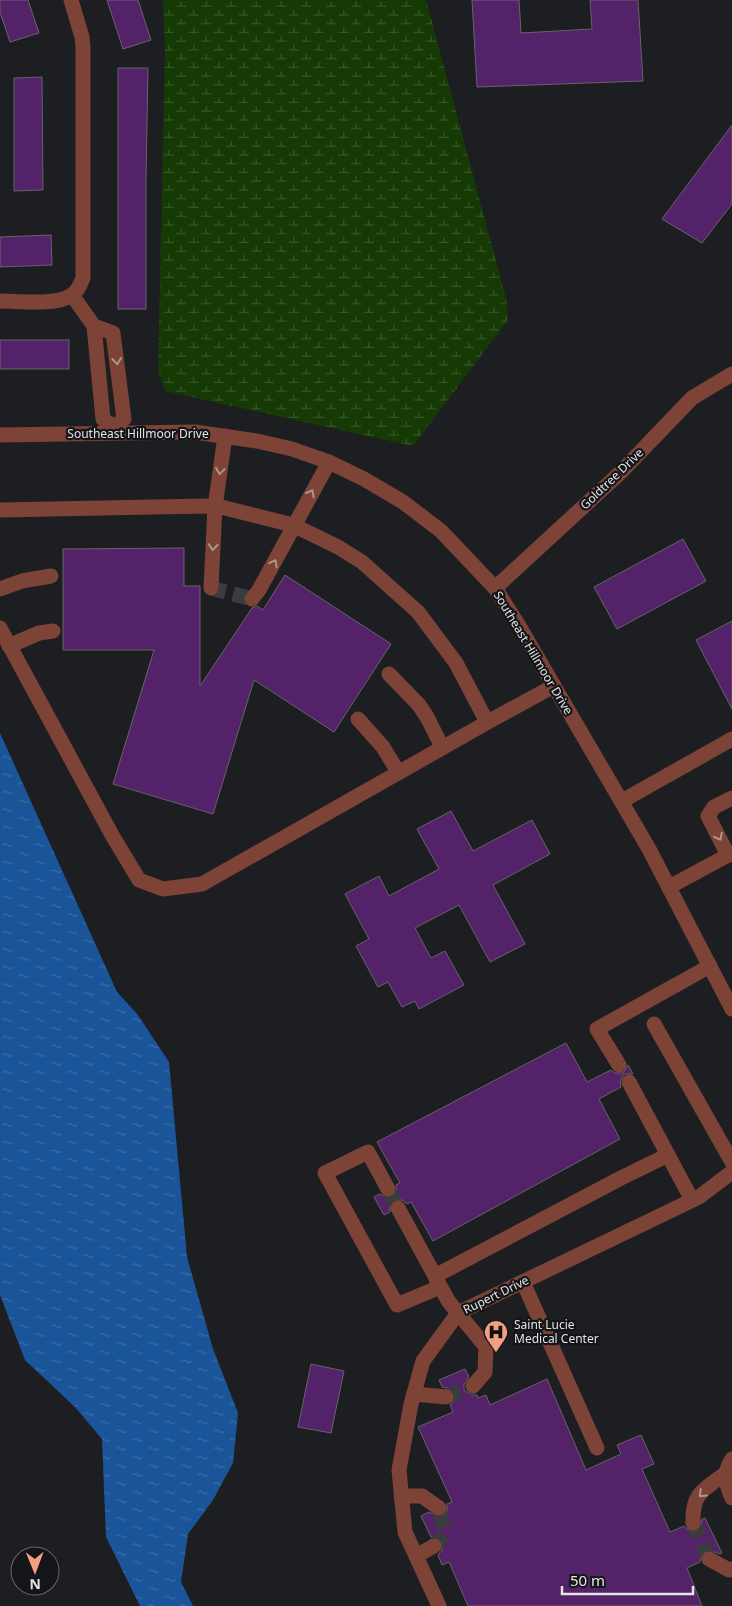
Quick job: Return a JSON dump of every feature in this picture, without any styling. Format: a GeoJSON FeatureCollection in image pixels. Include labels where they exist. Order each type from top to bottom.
{"type":"FeatureCollection","features":[{"type":"Feature","properties":{"kind":"street"},"geometry":{"type":"LineString","coordinates":[[0,301],[60,301],[77,290],[84,270],[82,37],[71,0]]}},
{"type":"Feature","properties":{"kind":"street"},"geometry":{"type":"LineString","coordinates":[[72,295],[94,326],[103,420],[114,430],[124,419],[113,333],[94,326]]}},
{"type":"Feature","properties":{"kind":"street","name":"Goldtree Drive"},"geometry":{"type":"LineString","coordinates":[[495,588],[621,472],[692,398],[732,374]]}},
{"type":"Feature","properties":{"kind":"street","name":"Southeast Hillmoor Drive"},"geometry":{"type":"LineString","coordinates":[[0,434],[114,430],[195,432],[257,440],[292,449],[328,462],[364,479],[404,502],[441,531],[495,588],[519,626],[622,801],[732,1009]]}},
{"type":"Feature","properties":{"kind":"street"},"geometry":{"type":"LineString","coordinates":[[212,588],[215,507],[225,436]]}},
{"type":"Feature","properties":{"kind":"street"},"geometry":{"type":"LineString","coordinates":[[252,599],[259,590],[328,462]]}},
{"type":"Feature","properties":{"kind":"street"},"geometry":{"type":"LineString","coordinates":[[0,510],[215,507],[293,525],[338,547],[362,562],[418,612],[456,663],[487,722]]}},
{"type":"Feature","properties":{"kind":"street"},"geometry":{"type":"LineString","coordinates":[[0,589],[22,581],[50,576]]}},
{"type":"Feature","properties":{"kind":"street"},"geometry":{"type":"LineString","coordinates":[[0,628],[112,835],[139,880],[163,889],[202,884],[398,772],[554,686]]}},
{"type":"Feature","properties":{"kind":"street"},"geometry":{"type":"LineString","coordinates":[[9,646],[39,633],[52,631]]}},
{"type":"Feature","properties":{"kind":"street"},"geometry":{"type":"LineString","coordinates":[[389,674],[427,717],[442,748]]}},
{"type":"Feature","properties":{"kind":"street"},"geometry":{"type":"LineString","coordinates":[[358,718],[383,747],[398,772]]}},
{"type":"Feature","properties":{"kind":"street"},"geometry":{"type":"LineString","coordinates":[[622,801],[732,739]]}},
{"type":"Feature","properties":{"kind":"street"},"geometry":{"type":"LineString","coordinates":[[669,887],[730,854],[708,816],[714,807],[732,798]]}},
{"type":"Feature","properties":{"kind":"street"},"geometry":{"type":"LineString","coordinates":[[619,1065],[597,1030],[710,966]]}},
{"type":"Feature","properties":{"kind":"street"},"geometry":{"type":"LineString","coordinates":[[654,1024],[732,1162]]}},
{"type":"Feature","properties":{"kind":"street"},"geometry":{"type":"LineString","coordinates":[[629,1082],[692,1200]]}},
{"type":"Feature","properties":{"kind":"street"},"geometry":{"type":"LineString","coordinates":[[388,1190],[368,1152],[325,1173],[396,1305],[621,1178],[668,1155]]}},
{"type":"Feature","properties":{"kind":"street","name":"Rupert Drive"},"geometry":{"type":"LineString","coordinates":[[439,1606],[405,1532],[399,1470],[414,1394],[423,1361],[458,1313],[692,1200],[732,1172]]}},
{"type":"Feature","properties":{"kind":"street"},"geometry":{"type":"LineString","coordinates":[[398,1208],[437,1281],[458,1313],[486,1347],[485,1372],[473,1386]]}},
{"type":"Feature","properties":{"kind":"street"},"geometry":{"type":"LineString","coordinates":[[523,1282],[597,1448]]}},
{"type":"Feature","properties":{"kind":"street"},"geometry":{"type":"LineString","coordinates":[[414,1394],[446,1397]]}},
{"type":"Feature","properties":{"kind":"street"},"geometry":{"type":"LineString","coordinates":[[732,1459],[726,1474],[727,1487],[732,1498]]}},
{"type":"Feature","properties":{"kind":"street"},"geometry":{"type":"LineString","coordinates":[[693,1523],[696,1497],[726,1474]]}},
{"type":"Feature","properties":{"kind":"street"},"geometry":{"type":"LineString","coordinates":[[401,1496],[422,1496],[439,1508]]}},
{"type":"Feature","properties":{"kind":"street"},"geometry":{"type":"LineString","coordinates":[[416,1556],[434,1546]]}},
{"type":"Feature","properties":{"kind":"street"},"geometry":{"type":"LineString","coordinates":[[709,1559],[732,1570]]}},
{"type":"Feature","properties":{"kind":"green space"},"geometry":{"type":"Polygon","coordinates":[[[163,0],[426,0],[506,298],[508,320],[413,446],[165,391],[158,370],[165,52],[163,0]]]}},
{"type":"Feature","properties":{"kind":"water"},"geometry":{"type":"Polygon","coordinates":[[[0,733],[117,992],[138,1015],[169,1062],[187,1257],[213,1349],[238,1413],[233,1463],[213,1500],[188,1534],[181,1582],[193,1606],[140,1606],[106,1537],[102,1439],[75,1407],[25,1360],[0,1295],[0,733]]]}},
{"type":"Feature","properties":{"kind":"building"},"geometry":{"type":"Polygon","coordinates":[[[0,0],[28,0],[39,33],[10,42],[0,12],[0,0]]]}},
{"type":"Feature","properties":{"kind":"building"},"geometry":{"type":"Polygon","coordinates":[[[107,0],[138,0],[151,40],[123,49],[107,0]]]}},
{"type":"Feature","properties":{"kind":"building"},"geometry":{"type":"Polygon","coordinates":[[[472,0],[519,0],[521,33],[592,29],[590,0],[638,0],[643,81],[477,87],[472,0]]]}},
{"type":"Feature","properties":{"kind":"building"},"geometry":{"type":"Polygon","coordinates":[[[118,68],[148,68],[146,309],[118,309],[118,68]]]}},
{"type":"Feature","properties":{"kind":"building"},"geometry":{"type":"Polygon","coordinates":[[[42,77],[43,190],[14,191],[14,78],[42,77]]]}},
{"type":"Feature","properties":{"kind":"building"},"geometry":{"type":"Polygon","coordinates":[[[732,125],[732,204],[702,243],[662,219],[732,125]]]}},
{"type":"Feature","properties":{"kind":"building"},"geometry":{"type":"Polygon","coordinates":[[[51,235],[52,265],[0,267],[0,237],[51,235]]]}},
{"type":"Feature","properties":{"kind":"building"},"geometry":{"type":"Polygon","coordinates":[[[0,340],[69,340],[69,369],[0,369],[0,340]]]}},
{"type":"Feature","properties":{"kind":"building"},"geometry":{"type":"Polygon","coordinates":[[[683,539],[706,581],[617,629],[594,587],[683,539]]]}},
{"type":"Feature","properties":{"kind":"building"},"geometry":{"type":"Polygon","coordinates":[[[184,548],[184,586],[200,586],[200,686],[252,608],[257,606],[263,610],[285,575],[391,644],[334,732],[254,680],[213,814],[113,784],[154,650],[63,650],[63,549],[184,548]]]}},
{"type":"Feature","properties":{"kind":"building"},"geometry":{"type":"Polygon","coordinates":[[[732,621],[732,709],[696,640],[732,621]]]}},
{"type":"Feature","properties":{"kind":"building"},"geometry":{"type":"Polygon","coordinates":[[[451,811],[473,851],[532,820],[550,854],[493,885],[525,944],[490,962],[459,905],[415,928],[431,958],[445,951],[464,985],[419,1009],[415,1001],[402,1007],[388,982],[378,987],[356,946],[369,939],[345,894],[379,876],[389,896],[439,869],[417,829],[451,811]]]}},
{"type":"Feature","properties":{"kind":"building"},"geometry":{"type":"Polygon","coordinates":[[[566,1043],[587,1082],[611,1070],[615,1073],[623,1073],[628,1065],[633,1074],[624,1074],[620,1081],[621,1087],[599,1099],[620,1139],[433,1241],[411,1202],[407,1204],[402,1200],[394,1200],[390,1204],[390,1212],[384,1215],[374,1197],[380,1194],[387,1198],[393,1197],[397,1190],[396,1185],[400,1183],[377,1142],[566,1043]]]}},
{"type":"Feature","properties":{"kind":"building"},"geometry":{"type":"Polygon","coordinates":[[[311,1364],[344,1371],[331,1433],[298,1427],[311,1364]]]}},
{"type":"Feature","properties":{"kind":"building"},"geometry":{"type":"Polygon","coordinates":[[[465,1369],[469,1377],[464,1384],[464,1390],[471,1395],[477,1395],[478,1398],[486,1395],[490,1405],[547,1379],[586,1470],[621,1454],[617,1445],[641,1435],[654,1464],[642,1469],[670,1532],[684,1526],[689,1531],[697,1531],[701,1527],[702,1519],[705,1518],[722,1553],[705,1551],[701,1555],[700,1562],[687,1568],[702,1606],[468,1606],[449,1562],[442,1565],[438,1555],[442,1550],[442,1542],[438,1538],[431,1537],[421,1516],[429,1512],[442,1517],[447,1513],[447,1504],[452,1502],[418,1427],[453,1412],[450,1405],[454,1402],[455,1394],[451,1389],[442,1387],[439,1380],[465,1369]]]}},
{"type":"Feature","properties":{"kind":"tunnel"},"geometry":{"type":"LineString","coordinates":[[211,588],[252,599]]}},
{"type":"Feature","properties":{"kind":"tunnel"},"geometry":{"type":"LineString","coordinates":[[388,1189],[398,1208]]}},
{"type":"Feature","properties":{"kind":"tunnel"},"geometry":{"type":"LineString","coordinates":[[446,1397],[473,1386]]}},
{"type":"Feature","properties":{"kind":"tunnel"},"geometry":{"type":"LineString","coordinates":[[434,1546],[445,1534],[439,1508]]}},
{"type":"Feature","properties":{"kind":"tunnel"},"geometry":{"type":"LineString","coordinates":[[693,1523],[709,1559]]}},
{"type":"Feature","properties":{"kind":"place","name":"Saint Lucie Medical Center"},"geometry":{"type":"Point","coordinates":[496,1353]}}]}
